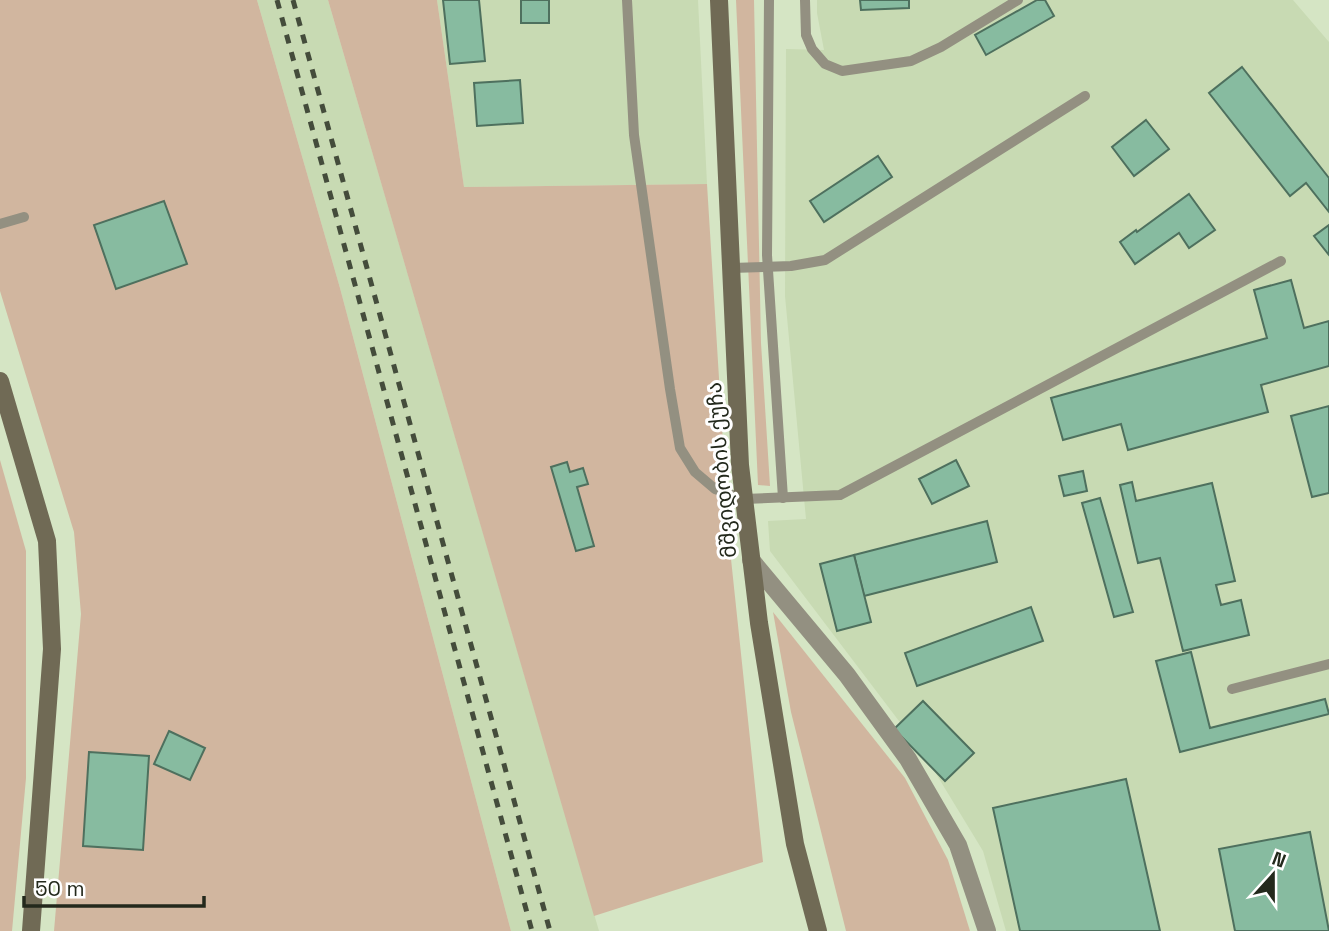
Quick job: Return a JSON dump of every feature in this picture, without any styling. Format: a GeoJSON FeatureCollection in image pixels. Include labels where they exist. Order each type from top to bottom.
{"type":"FeatureCollection","features":[{"type":"Feature","properties":{"kind":"main road","name":"მშვიდობის ქუჩა"},"geometry":{"type":"LineString","coordinates":[[719,0],[740,465],[759,624],[795,844],[818,931]]}},
{"type":"Feature","properties":{"kind":"main road"},"geometry":{"type":"LineString","coordinates":[[0,382],[47,541],[52,649],[31,931]]}},
{"type":"Feature","properties":{"kind":"street"},"geometry":{"type":"LineString","coordinates":[[751,560],[847,675],[908,759],[958,845],[987,931]]}},
{"type":"Feature","properties":{"kind":"lane"},"geometry":{"type":"LineString","coordinates":[[627,0],[634,135],[680,448],[695,472],[715,489],[744,499],[840,495],[1281,261]]}},
{"type":"Feature","properties":{"kind":"lane"},"geometry":{"type":"LineString","coordinates":[[769,0],[768,267],[783,498]]}},
{"type":"Feature","properties":{"kind":"lane"},"geometry":{"type":"LineString","coordinates":[[805,0],[806,35],[813,49],[825,64],[842,71],[911,61],[941,47],[1018,0]]}},
{"type":"Feature","properties":{"kind":"lane"},"geometry":{"type":"LineString","coordinates":[[731,268],[791,266],[825,260],[1085,96]]}},
{"type":"Feature","properties":{"kind":"lane"},"geometry":{"type":"LineString","coordinates":[[0,224],[24,217]]}},
{"type":"Feature","properties":{"kind":"lane"},"geometry":{"type":"LineString","coordinates":[[1232,689],[1329,664]]}},
{"type":"Feature","properties":{"kind":"shaded area"},"geometry":{"type":"Polygon","coordinates":[[[0,0],[257,0],[340,288],[511,931],[54,931],[81,614],[74,532],[0,291],[0,0]]]}},
{"type":"Feature","properties":{"kind":"shaded area"},"geometry":{"type":"Polygon","coordinates":[[[257,0],[328,0],[599,931],[511,931],[340,288],[257,0]]]}},
{"type":"Feature","properties":{"kind":"shaded area"},"geometry":{"type":"Polygon","coordinates":[[[328,0],[437,0],[464,187],[707,184],[729,540],[763,862],[594,916],[328,0]]]}},
{"type":"Feature","properties":{"kind":"shaded area"},"geometry":{"type":"Polygon","coordinates":[[[437,0],[698,0],[707,184],[464,187],[437,0]]]}},
{"type":"Feature","properties":{"kind":"shaded area"},"geometry":{"type":"Polygon","coordinates":[[[736,0],[754,0],[761,343],[770,486],[758,485],[736,0]]]}},
{"type":"Feature","properties":{"kind":"shaded area"},"geometry":{"type":"Polygon","coordinates":[[[817,0],[1293,0],[1329,42],[1329,931],[1006,931],[983,851],[924,754],[770,551],[768,521],[806,519],[785,296],[786,49],[824,50],[817,0]]]}},
{"type":"Feature","properties":{"kind":"shaded area"},"geometry":{"type":"Polygon","coordinates":[[[0,460],[26,551],[26,778],[12,931],[0,931],[0,460]]]}},
{"type":"Feature","properties":{"kind":"shaded area"},"geometry":{"type":"Polygon","coordinates":[[[773,612],[905,778],[948,860],[970,931],[846,931],[791,712],[773,612]]]}},
{"type":"Feature","properties":{"kind":"building"},"geometry":{"type":"Polygon","coordinates":[[[443,0],[479,0],[485,61],[450,64],[443,0]]]}},
{"type":"Feature","properties":{"kind":"building"},"geometry":{"type":"Polygon","coordinates":[[[521,0],[549,0],[549,23],[521,23],[521,0]]]}},
{"type":"Feature","properties":{"kind":"building"},"geometry":{"type":"Polygon","coordinates":[[[860,0],[909,0],[909,8],[861,10],[860,0]]]}},
{"type":"Feature","properties":{"kind":"building"},"geometry":{"type":"Polygon","coordinates":[[[1037,0],[1045,0],[1054,16],[986,55],[975,35],[1037,0]]]}},
{"type":"Feature","properties":{"kind":"building"},"geometry":{"type":"Polygon","coordinates":[[[1242,67],[1329,178],[1329,212],[1306,183],[1290,196],[1209,93],[1242,67]]]}},
{"type":"Feature","properties":{"kind":"building"},"geometry":{"type":"Polygon","coordinates":[[[520,80],[523,123],[477,126],[474,83],[520,80]]]}},
{"type":"Feature","properties":{"kind":"building"},"geometry":{"type":"Polygon","coordinates":[[[1146,120],[1169,149],[1134,176],[1112,147],[1146,120]]]}},
{"type":"Feature","properties":{"kind":"building"},"geometry":{"type":"Polygon","coordinates":[[[878,156],[892,177],[824,222],[810,201],[878,156]]]}},
{"type":"Feature","properties":{"kind":"building"},"geometry":{"type":"Polygon","coordinates":[[[1189,194],[1215,230],[1189,248],[1179,233],[1135,264],[1120,242],[1189,194]]]}},
{"type":"Feature","properties":{"kind":"building"},"geometry":{"type":"Polygon","coordinates":[[[164,201],[187,264],[116,289],[94,225],[164,201]]]}},
{"type":"Feature","properties":{"kind":"building"},"geometry":{"type":"Polygon","coordinates":[[[1329,225],[1329,255],[1314,236],[1329,225]]]}},
{"type":"Feature","properties":{"kind":"building"},"geometry":{"type":"Polygon","coordinates":[[[1291,280],[1304,328],[1329,321],[1329,366],[1261,385],[1268,412],[1128,450],[1121,424],[1063,440],[1051,398],[1267,338],[1254,290],[1291,280]]]}},
{"type":"Feature","properties":{"kind":"building"},"geometry":{"type":"Polygon","coordinates":[[[1329,406],[1329,493],[1312,497],[1291,416],[1329,406]]]}},
{"type":"Feature","properties":{"kind":"building"},"geometry":{"type":"Polygon","coordinates":[[[956,460],[969,486],[932,504],[919,479],[956,460]]]}},
{"type":"Feature","properties":{"kind":"building"},"geometry":{"type":"Polygon","coordinates":[[[567,462],[570,472],[583,468],[588,484],[577,487],[594,546],[576,551],[551,467],[567,462]]]}},
{"type":"Feature","properties":{"kind":"building"},"geometry":{"type":"Polygon","coordinates":[[[1083,471],[1087,491],[1064,496],[1059,476],[1083,471]]]}},
{"type":"Feature","properties":{"kind":"building"},"geometry":{"type":"Polygon","coordinates":[[[1132,482],[1136,501],[1212,483],[1235,581],[1216,585],[1221,605],[1241,600],[1249,635],[1183,651],[1160,558],[1138,563],[1120,485],[1132,482]]]}},
{"type":"Feature","properties":{"kind":"building"},"geometry":{"type":"Polygon","coordinates":[[[1100,498],[1133,612],[1114,617],[1082,503],[1100,498]]]}},
{"type":"Feature","properties":{"kind":"building"},"geometry":{"type":"Polygon","coordinates":[[[987,521],[997,562],[864,596],[854,555],[987,521]]]}},
{"type":"Feature","properties":{"kind":"building"},"geometry":{"type":"Polygon","coordinates":[[[854,555],[871,622],[837,631],[820,564],[854,555]]]}},
{"type":"Feature","properties":{"kind":"building"},"geometry":{"type":"Polygon","coordinates":[[[1031,607],[1043,641],[917,686],[905,653],[1031,607]]]}},
{"type":"Feature","properties":{"kind":"building"},"geometry":{"type":"Polygon","coordinates":[[[1191,652],[1210,728],[1325,699],[1329,714],[1180,752],[1156,661],[1191,652]]]}},
{"type":"Feature","properties":{"kind":"building"},"geometry":{"type":"Polygon","coordinates":[[[923,701],[974,753],[945,781],[894,729],[923,701]]]}},
{"type":"Feature","properties":{"kind":"building"},"geometry":{"type":"Polygon","coordinates":[[[169,731],[205,748],[190,780],[154,764],[169,731]]]}},
{"type":"Feature","properties":{"kind":"building"},"geometry":{"type":"Polygon","coordinates":[[[89,752],[149,756],[143,850],[83,846],[89,752]]]}},
{"type":"Feature","properties":{"kind":"building"},"geometry":{"type":"Polygon","coordinates":[[[1126,779],[1160,931],[1020,931],[993,808],[1126,779]]]}},
{"type":"Feature","properties":{"kind":"building"},"geometry":{"type":"Polygon","coordinates":[[[1310,832],[1329,931],[1235,931],[1219,849],[1310,832]]]}},
{"type":"Feature","properties":{"kind":"railway"},"geometry":{"type":"LineString","coordinates":[[277,0],[532,931]]}},
{"type":"Feature","properties":{"kind":"railway"},"geometry":{"type":"LineString","coordinates":[[293,0],[550,931]]}}]}
